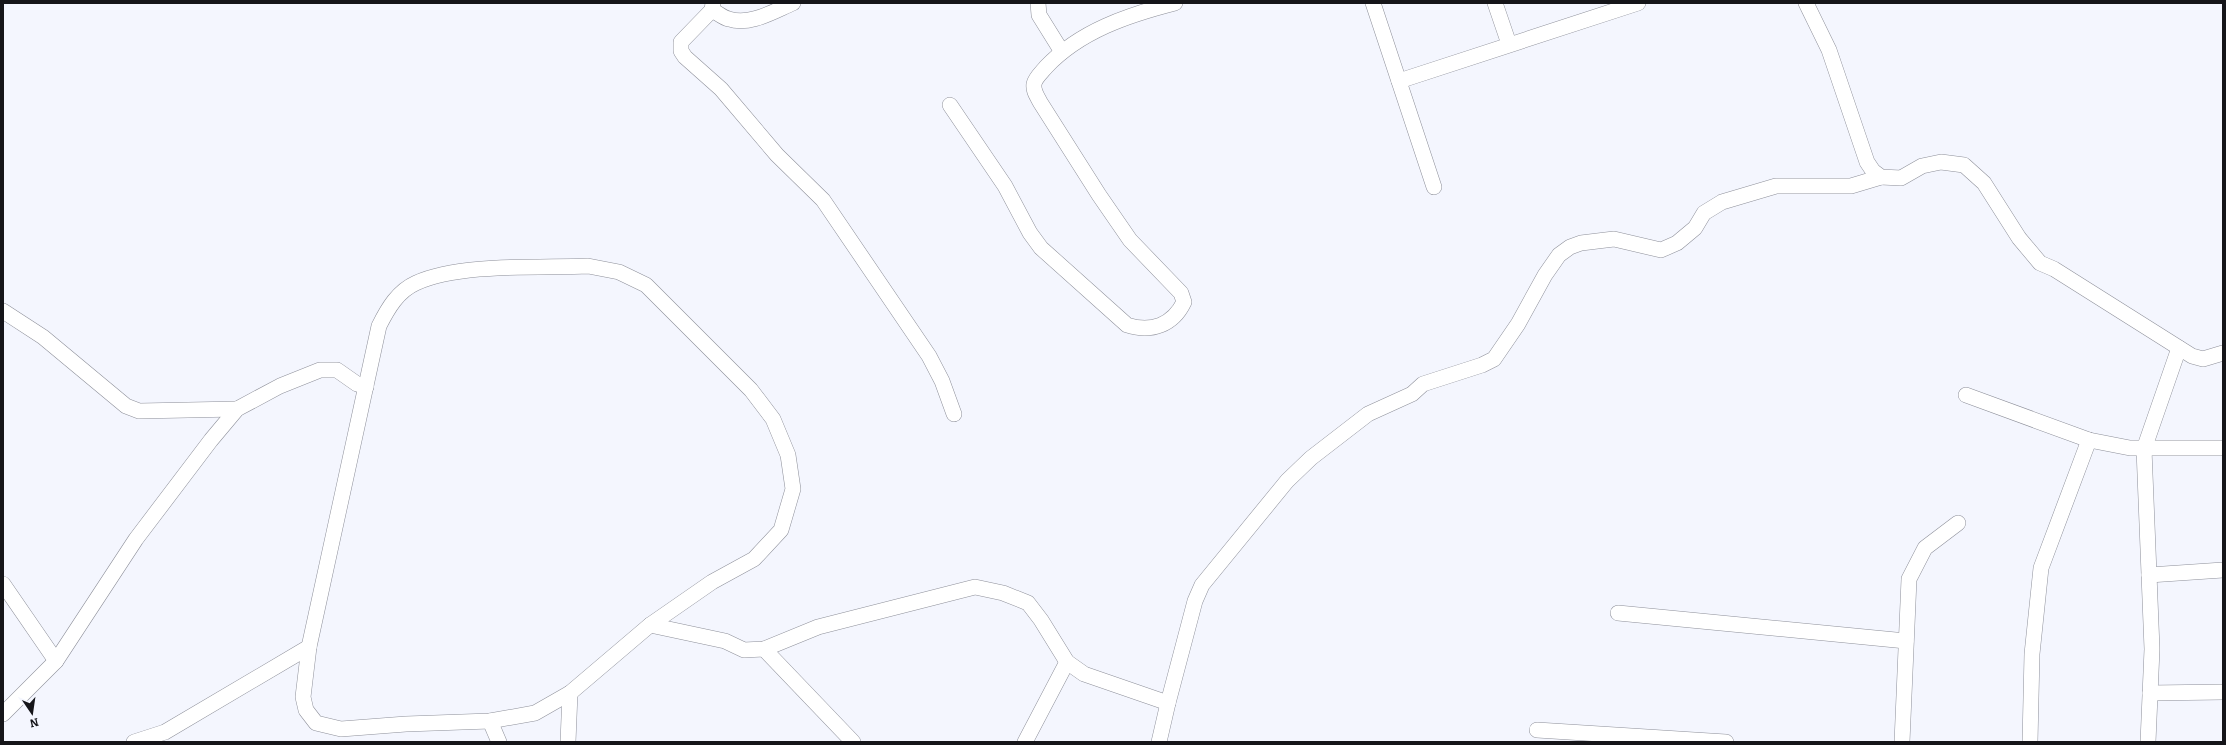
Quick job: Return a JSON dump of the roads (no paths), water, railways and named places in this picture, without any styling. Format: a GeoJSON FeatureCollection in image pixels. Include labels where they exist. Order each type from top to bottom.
{"type":"FeatureCollection","features":[{"type":"Feature","properties":{"kind":"street"},"geometry":{"type":"LineString","coordinates":[[793,3],[755,19],[741,21],[728,19],[713,7],[681,42],[681,51],[685,57],[721,89],[777,155],[823,200],[929,356],[942,381],[954,414]]}},
{"type":"Feature","properties":{"kind":"street"},"geometry":{"type":"LineString","coordinates":[[1038,3],[1039,15],[1062,52]]}},
{"type":"Feature","properties":{"kind":"street"},"geometry":{"type":"LineString","coordinates":[[950,105],[1005,186],[1030,233],[1041,248],[1127,325],[1146,328],[1165,324],[1180,311],[1184,302],[1181,293],[1130,240],[1099,195],[1034,90],[1034,83],[1041,73],[1062,52],[1094,31],[1141,7],[1175,3]]}},
{"type":"Feature","properties":{"kind":"street"},"geometry":{"type":"LineString","coordinates":[[1373,3],[1434,187]]}},
{"type":"Feature","properties":{"kind":"street"},"geometry":{"type":"LineString","coordinates":[[1495,3],[1509,44]]}},
{"type":"Feature","properties":{"kind":"street"},"geometry":{"type":"LineString","coordinates":[[1399,81],[1638,3]]}},
{"type":"Feature","properties":{"kind":"street"},"geometry":{"type":"LineString","coordinates":[[1806,3],[1829,50],[1867,162],[1873,171],[1881,177]]}},
{"type":"Feature","properties":{"kind":"street"},"geometry":{"type":"LineString","coordinates":[[1159,742],[1168,703],[1196,601],[1202,585],[1287,481],[1311,458],[1368,414],[1412,394],[1423,384],[1482,365],[1494,359],[1518,324],[1545,275],[1559,255],[1570,247],[1580,243],[1614,239],[1661,250],[1676,243],[1695,228],[1704,213],[1728,199],[1776,186],[1815,184],[1851,186],[1881,177],[1901,178],[1922,166],[1941,162],[1964,165],[1984,182],[2019,238],[2040,263],[2054,269],[2192,356],[2203,360],[2223,354]]}},
{"type":"Feature","properties":{"kind":"street"},"geometry":{"type":"LineString","coordinates":[[588,266],[619,272],[646,285],[751,390],[773,418],[788,455],[793,489],[781,530],[754,559],[712,582],[650,625],[570,693],[535,713],[490,721],[406,724],[341,729],[316,723],[306,710],[303,697],[309,647],[366,387],[379,326],[387,309],[398,296],[415,283],[442,274],[477,270],[588,266]]}},
{"type":"Feature","properties":{"kind":"street"},"geometry":{"type":"LineString","coordinates":[[3,311],[43,337],[126,406],[139,411],[237,409]]}},
{"type":"Feature","properties":{"kind":"street"},"geometry":{"type":"LineString","coordinates":[[2148,742],[2152,649],[2144,448],[2179,348]]}},
{"type":"Feature","properties":{"kind":"street"},"geometry":{"type":"LineString","coordinates":[[3,714],[56,661],[136,540],[211,440],[237,409],[280,386],[320,370],[337,370],[358,384],[366,387]]}},
{"type":"Feature","properties":{"kind":"street"},"geometry":{"type":"LineString","coordinates":[[1966,395],[2089,440],[2130,448],[2223,448]]}},
{"type":"Feature","properties":{"kind":"street"},"geometry":{"type":"LineString","coordinates":[[2030,742],[2032,654],[2041,568],[2089,440]]}},
{"type":"Feature","properties":{"kind":"street"},"geometry":{"type":"LineString","coordinates":[[1902,742],[1909,579],[1925,548],[1958,523]]}},
{"type":"Feature","properties":{"kind":"street"},"geometry":{"type":"LineString","coordinates":[[2149,575],[2223,570]]}},
{"type":"Feature","properties":{"kind":"street"},"geometry":{"type":"LineString","coordinates":[[3,584],[56,661]]}},
{"type":"Feature","properties":{"kind":"street"},"geometry":{"type":"LineString","coordinates":[[650,625],[725,642],[744,650],[764,649],[818,627],[975,587],[1003,593],[1028,603],[1041,620],[1067,662],[1084,674],[1168,703]]}},
{"type":"Feature","properties":{"kind":"street"},"geometry":{"type":"LineString","coordinates":[[1618,613],[1906,641]]}},
{"type":"Feature","properties":{"kind":"street"},"geometry":{"type":"LineString","coordinates":[[134,742],[165,732],[309,647]]}},
{"type":"Feature","properties":{"kind":"street"},"geometry":{"type":"LineString","coordinates":[[764,649],[853,742]]}},
{"type":"Feature","properties":{"kind":"street"},"geometry":{"type":"LineString","coordinates":[[1025,742],[1067,662]]}},
{"type":"Feature","properties":{"kind":"street"},"geometry":{"type":"LineString","coordinates":[[2150,693],[2223,692]]}},
{"type":"Feature","properties":{"kind":"street"},"geometry":{"type":"LineString","coordinates":[[568,742],[570,693]]}},
{"type":"Feature","properties":{"kind":"street"},"geometry":{"type":"LineString","coordinates":[[490,721],[499,742]]}},
{"type":"Feature","properties":{"kind":"street"},"geometry":{"type":"LineString","coordinates":[[1537,730],[1726,742]]}}]}
